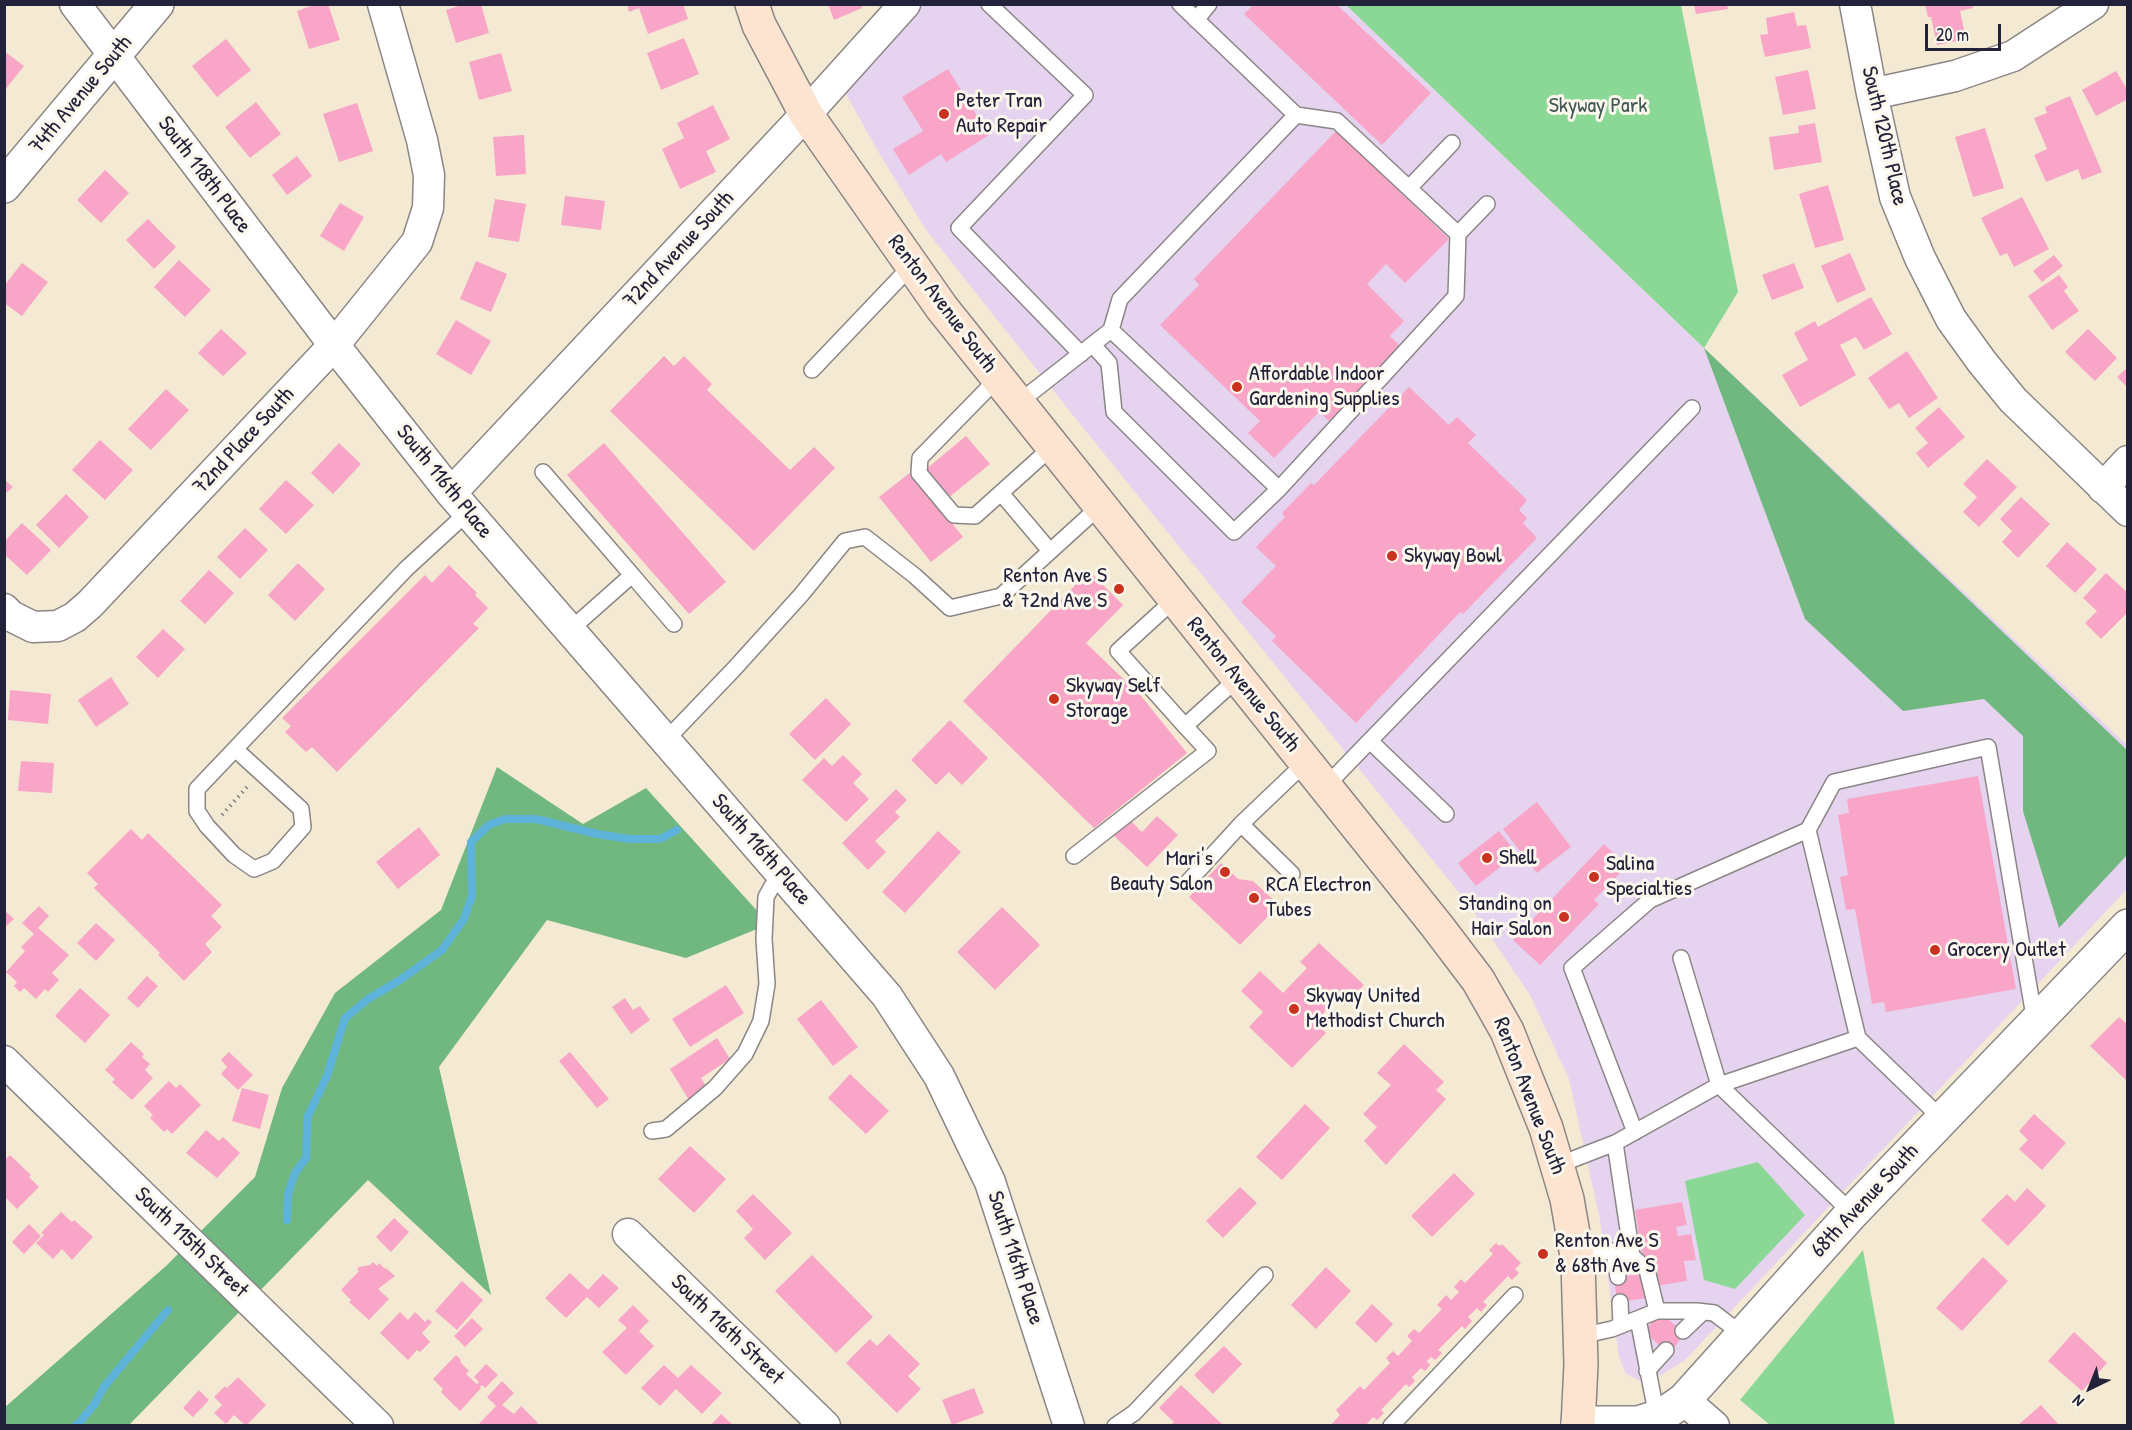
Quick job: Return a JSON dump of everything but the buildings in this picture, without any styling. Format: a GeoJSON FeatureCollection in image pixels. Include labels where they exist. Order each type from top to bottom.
{"type":"FeatureCollection","features":[{"type":"Feature","properties":{"kind":"main road","name":"Renton Avenue South"},"geometry":{"type":"LineString","coordinates":[[752,4],[759,25],[806,114],[942,308],[1478,980],[1507,1031],[1546,1128],[1567,1199],[1576,1255],[1580,1336],[1578,1424]]}},
{"type":"Feature","properties":{"kind":"street","name":"South 118th Place"},"geometry":{"type":"LineString","coordinates":[[75,4],[334,345]]}},
{"type":"Feature","properties":{"kind":"street","name":"74th Avenue South"},"geometry":{"type":"LineString","coordinates":[[4,186],[157,4]]}},
{"type":"Feature","properties":{"kind":"street","name":"72nd Place South"},"geometry":{"type":"LineString","coordinates":[[4,609],[11,616],[33,627],[58,626],[75,617],[90,604],[334,345],[417,242],[428,208],[429,175],[422,140],[383,4]]}},
{"type":"Feature","properties":{"kind":"street","name":"72nd Avenue South"},"geometry":{"type":"LineString","coordinates":[[459,503],[905,4]]}},
{"type":"Feature","properties":{"kind":"street","name":"South 120th Place"},"geometry":{"type":"LineString","coordinates":[[1855,4],[1895,197],[1920,258],[1951,320],[2013,400],[2127,511]]}},
{"type":"Feature","properties":{"kind":"street"},"geometry":{"type":"LineString","coordinates":[[1872,94],[1955,76],[2013,56],[2093,4]]}},
{"type":"Feature","properties":{"kind":"street","name":"South 116th Place"},"geometry":{"type":"LineString","coordinates":[[334,345],[459,503],[887,996],[939,1076],[990,1182],[1067,1424]]}},
{"type":"Feature","properties":{"kind":"street"},"geometry":{"type":"LineString","coordinates":[[2103,488],[2127,462]]}},
{"type":"Feature","properties":{"kind":"street","name":"68th Avenue South"},"geometry":{"type":"LineString","coordinates":[[1578,1424],[1626,1424],[1657,1417],[1684,1400],[1852,1213],[2127,926]]}},
{"type":"Feature","properties":{"kind":"street","name":"South 115th Street"},"geometry":{"type":"LineString","coordinates":[[4,1061],[378,1425]]}},
{"type":"Feature","properties":{"kind":"street","name":"South 116th Street"},"geometry":{"type":"LineString","coordinates":[[628,1234],[825,1425]]}},
{"type":"Feature","properties":{"kind":"street"},"geometry":{"type":"LineString","coordinates":[[1684,1400],[1714,1425]]}},
{"type":"Feature","properties":{"kind":"lane"},"geometry":{"type":"LineString","coordinates":[[989,4],[1085,95],[959,228],[1087,349],[1109,363],[1114,412],[1234,532],[1279,489],[1456,296],[1458,234],[1487,204]]}},
{"type":"Feature","properties":{"kind":"lane"},"geometry":{"type":"LineString","coordinates":[[1180,4],[1296,114],[1337,121],[1458,234]]}},
{"type":"Feature","properties":{"kind":"lane"},"geometry":{"type":"LineString","coordinates":[[1196,20],[1209,4]]}},
{"type":"Feature","properties":{"kind":"lane"},"geometry":{"type":"LineString","coordinates":[[1053,447],[975,516],[954,515],[918,473],[920,458],[1008,391],[1087,349],[1111,330],[1120,299],[1296,114]]}},
{"type":"Feature","properties":{"kind":"lane"},"geometry":{"type":"LineString","coordinates":[[1409,188],[1452,143]]}},
{"type":"Feature","properties":{"kind":"lane"},"geometry":{"type":"LineString","coordinates":[[812,370],[912,265]]}},
{"type":"Feature","properties":{"kind":"lane"},"geometry":{"type":"LineString","coordinates":[[1111,330],[1279,489]]}},
{"type":"Feature","properties":{"kind":"lane"},"geometry":{"type":"LineString","coordinates":[[1187,883],[1241,824],[1370,741],[1692,408]]}},
{"type":"Feature","properties":{"kind":"lane"},"geometry":{"type":"LineString","coordinates":[[543,472],[674,624]]}},
{"type":"Feature","properties":{"kind":"lane"},"geometry":{"type":"LineString","coordinates":[[1001,493],[1050,550]]}},
{"type":"Feature","properties":{"kind":"lane"},"geometry":{"type":"LineString","coordinates":[[235,748],[301,809],[303,827],[273,861],[254,869],[234,855],[207,826],[197,811],[197,789],[235,748],[406,569],[459,503]]}},
{"type":"Feature","properties":{"kind":"lane"},"geometry":{"type":"LineString","coordinates":[[666,740],[771,628],[845,541],[865,537],[915,576],[950,608],[1001,596],[1100,506]]}},
{"type":"Feature","properties":{"kind":"lane"},"geometry":{"type":"LineString","coordinates":[[570,630],[632,575]]}},
{"type":"Feature","properties":{"kind":"lane"},"geometry":{"type":"LineString","coordinates":[[1074,856],[1208,751],[1118,651],[1175,599]]}},
{"type":"Feature","properties":{"kind":"lane"},"geometry":{"type":"LineString","coordinates":[[1185,726],[1238,678]]}},
{"type":"Feature","properties":{"kind":"lane"},"geometry":{"type":"LineString","coordinates":[[1370,741],[1446,814]]}},
{"type":"Feature","properties":{"kind":"lane"},"geometry":{"type":"LineString","coordinates":[[1635,1132],[1572,968],[1650,900],[1808,830],[1834,782],[1988,747],[2035,1022]]}},
{"type":"Feature","properties":{"kind":"lane"},"geometry":{"type":"LineString","coordinates":[[1241,824],[1292,874]]}},
{"type":"Feature","properties":{"kind":"lane"},"geometry":{"type":"LineString","coordinates":[[1808,830],[1858,1038],[1941,1118]]}},
{"type":"Feature","properties":{"kind":"lane"},"geometry":{"type":"LineString","coordinates":[[652,1131],[666,1129],[715,1088],[745,1054],[761,1021],[767,984],[764,939],[766,897],[780,872]]}},
{"type":"Feature","properties":{"kind":"lane"},"geometry":{"type":"LineString","coordinates":[[1681,957],[1719,1085],[1852,1213]]}},
{"type":"Feature","properties":{"kind":"lane"},"geometry":{"type":"LineString","coordinates":[[1558,1165],[1615,1143],[1719,1085],[1858,1038]]}},
{"type":"Feature","properties":{"kind":"lane"},"geometry":{"type":"LineString","coordinates":[[1615,1143],[1632,1256]]}},
{"type":"Feature","properties":{"kind":"lane"},"geometry":{"type":"LineString","coordinates":[[1614,1251],[1618,1277]]}},
{"type":"Feature","properties":{"kind":"lane"},"geometry":{"type":"LineString","coordinates":[[1576,1255],[1614,1251],[1632,1256],[1647,1270],[1657,1311]]}},
{"type":"Feature","properties":{"kind":"lane"},"geometry":{"type":"LineString","coordinates":[[1115,1425],[1134,1413],[1265,1275]]}},
{"type":"Feature","properties":{"kind":"lane"},"geometry":{"type":"LineString","coordinates":[[1391,1425],[1515,1295]]}},
{"type":"Feature","properties":{"kind":"lane"},"geometry":{"type":"LineString","coordinates":[[1620,1302],[1621,1325]]}},
{"type":"Feature","properties":{"kind":"lane"},"geometry":{"type":"LineString","coordinates":[[1580,1336],[1621,1325],[1657,1311],[1714,1313],[1743,1335]]}},
{"type":"Feature","properties":{"kind":"lane"},"geometry":{"type":"LineString","coordinates":[[1683,1331],[1703,1312]]}},
{"type":"Feature","properties":{"kind":"lane"},"geometry":{"type":"LineString","coordinates":[[1638,1319],[1657,1417]]}},
{"type":"Feature","properties":{"kind":"lane"},"geometry":{"type":"LineString","coordinates":[[1647,1371],[1666,1350]]}},
{"type":"Feature","properties":{"kind":"path"},"geometry":{"type":"LineString","coordinates":[[218,820],[251,783]]}},
{"type":"Feature","properties":{"kind":"shaded area"},"geometry":{"type":"Polygon","coordinates":[[[885,5],[1346,5],[1704,348],[2127,745],[2127,889],[1685,1360],[1661,1375],[1643,1382],[1626,1374],[1619,1357],[1600,1220],[1569,1079],[1530,995],[1469,905],[926,230],[876,148],[830,65],[885,5]]]}},
{"type":"Feature","properties":{"kind":"green space","name":"Skyway Park"},"geometry":{"type":"Polygon","coordinates":[[[1346,5],[1681,5],[1738,292],[1704,348],[1346,5]]]}},
{"type":"Feature","properties":{"kind":"green space"},"geometry":{"type":"Polygon","coordinates":[[[1704,348],[2127,750],[2127,855],[2059,928],[2023,811],[2023,736],[1984,699],[1903,711],[1805,619],[1704,348]]]}},
{"type":"Feature","properties":{"kind":"green space"},"geometry":{"type":"Polygon","coordinates":[[[497,767],[583,824],[646,788],[769,924],[686,958],[547,920],[439,1067],[491,1295],[368,1180],[129,1425],[5,1425],[4,1408],[166,1266],[255,1177],[282,1088],[335,993],[441,910],[497,767]]]}},
{"type":"Feature","properties":{"kind":"green space"},"geometry":{"type":"Polygon","coordinates":[[[1758,1162],[1805,1215],[1735,1289],[1704,1280],[1685,1181],[1758,1162]]]}},
{"type":"Feature","properties":{"kind":"green space"},"geometry":{"type":"Polygon","coordinates":[[[1863,1250],[1895,1425],[1770,1425],[1740,1400],[1863,1250]]]}},
{"type":"Feature","properties":{"kind":"waterway"},"geometry":{"type":"LineString","coordinates":[[287,1220],[288,1194],[295,1173],[306,1158],[308,1116],[327,1076],[345,1018],[368,999],[400,980],[442,950],[464,919],[472,896],[471,842],[489,825],[505,819],[536,819],[597,834],[629,839],[660,839],[677,830]]}},
{"type":"Feature","properties":{"kind":"waterway"},"geometry":{"type":"LineString","coordinates":[[75,1426],[168,1310]]}},
{"type":"Feature","properties":{"kind":"place","name":"Peter Tran Auto Repair"},"geometry":{"type":"Point","coordinates":[944,114]}},
{"type":"Feature","properties":{"kind":"place","name":"Affordable Indoor Gardening Supplies"},"geometry":{"type":"Point","coordinates":[1237,387]}},
{"type":"Feature","properties":{"kind":"place","name":"Skyway Bowl"},"geometry":{"type":"Point","coordinates":[1392,556]}},
{"type":"Feature","properties":{"kind":"place","name":"Renton Ave S & 72nd Ave S"},"geometry":{"type":"Point","coordinates":[1119,589]}},
{"type":"Feature","properties":{"kind":"place","name":"Skyway Self Storage"},"geometry":{"type":"Point","coordinates":[1054,699]}},
{"type":"Feature","properties":{"kind":"place","name":"Shell"},"geometry":{"type":"Point","coordinates":[1487,858]}},
{"type":"Feature","properties":{"kind":"place","name":"Mari's Beauty Salon"},"geometry":{"type":"Point","coordinates":[1225,872]}},
{"type":"Feature","properties":{"kind":"place","name":"Salina Specialties"},"geometry":{"type":"Point","coordinates":[1594,877]}},
{"type":"Feature","properties":{"kind":"place","name":"RCA Electron Tubes"},"geometry":{"type":"Point","coordinates":[1254,898]}},
{"type":"Feature","properties":{"kind":"place","name":"Standing on Hair Salon"},"geometry":{"type":"Point","coordinates":[1564,917]}},
{"type":"Feature","properties":{"kind":"place","name":"Grocery Outlet"},"geometry":{"type":"Point","coordinates":[1935,950]}},
{"type":"Feature","properties":{"kind":"place","name":"Skyway United Methodist Church"},"geometry":{"type":"Point","coordinates":[1294,1009]}},
{"type":"Feature","properties":{"kind":"place","name":"Renton Ave S & 68th Ave S"},"geometry":{"type":"Point","coordinates":[1543,1254]}}]}
